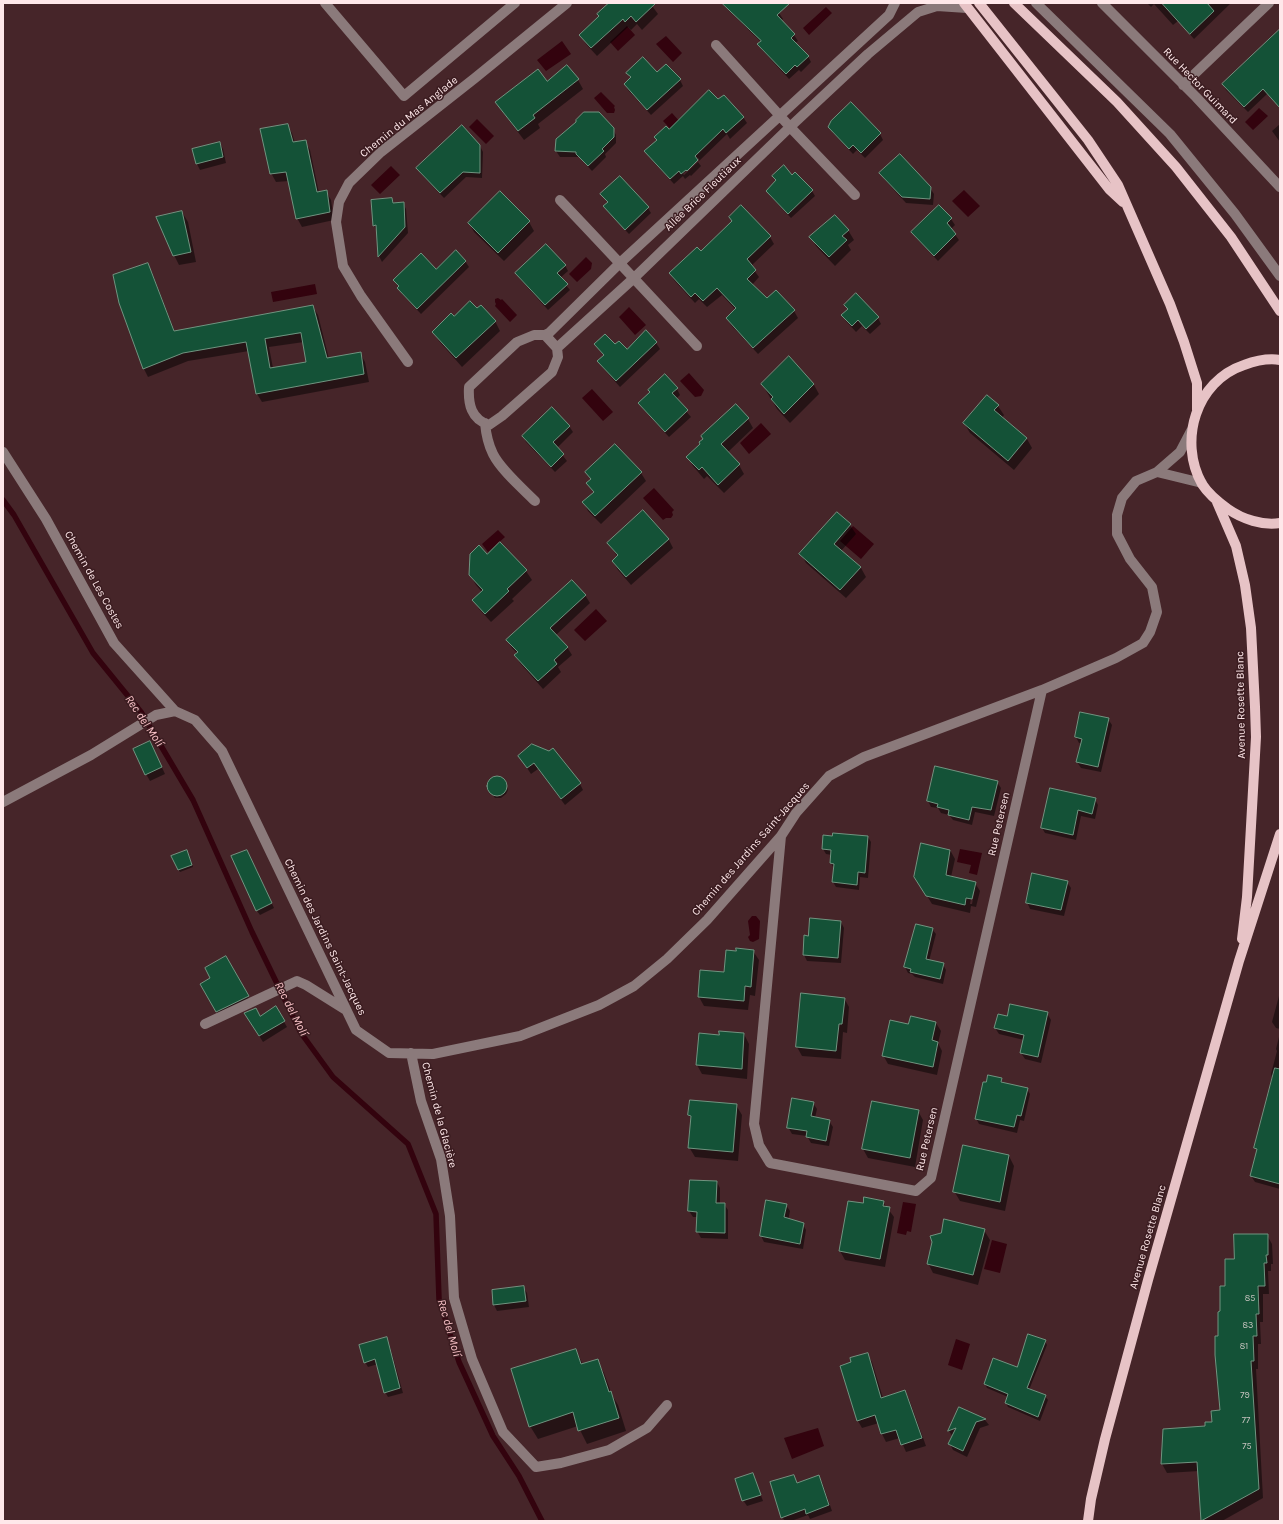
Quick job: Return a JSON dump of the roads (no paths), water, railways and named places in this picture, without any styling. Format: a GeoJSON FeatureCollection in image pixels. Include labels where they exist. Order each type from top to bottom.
{"type":"FeatureCollection","features":[{"type":"Feature","properties":{"kind":"main road"},"geometry":{"type":"LineString","coordinates":[[979,3],[1088,140],[1118,185],[1170,304],[1197,383],[1196,410],[1191,431],[1191,449],[1195,467],[1202,483],[1217,502],[1234,514],[1254,522],[1280,523]]}},
{"type":"Feature","properties":{"kind":"main road"},"geometry":{"type":"LineString","coordinates":[[1014,3],[1116,102],[1176,167],[1231,237],[1280,311]]}},
{"type":"Feature","properties":{"kind":"main road"},"geometry":{"type":"LineString","coordinates":[[966,5],[1109,189],[1126,205]]}},
{"type":"Feature","properties":{"kind":"main road"},"geometry":{"type":"LineString","coordinates":[[1196,410],[1206,393],[1220,378],[1237,367],[1256,361],[1280,360]]}},
{"type":"Feature","properties":{"kind":"main road","name":"Avenue Rosette Blanc"},"geometry":{"type":"LineString","coordinates":[[1217,502],[1236,546],[1245,585],[1251,628],[1256,706],[1256,737],[1247,897],[1239,961]]}},
{"type":"Feature","properties":{"kind":"main road","name":"Avenue Rosette Blanc"},"geometry":{"type":"LineString","coordinates":[[1088,1521],[1091,1499],[1105,1439],[1148,1280],[1239,961],[1280,834]]}},
{"type":"Feature","properties":{"kind":"street"},"geometry":{"type":"LineString","coordinates":[[325,3],[404,96],[515,3]]}},
{"type":"Feature","properties":{"kind":"street","name":"Chemin du Mas Anglade"},"geometry":{"type":"LineString","coordinates":[[408,362],[361,296],[343,266],[336,222],[339,202],[350,183],[381,152],[470,83],[567,3]]}},
{"type":"Feature","properties":{"kind":"street","name":"Allée Brice Fleutiaux"},"geometry":{"type":"LineString","coordinates":[[545,335],[621,262],[889,15],[895,3]]}},
{"type":"Feature","properties":{"kind":"street"},"geometry":{"type":"LineString","coordinates":[[1036,3],[1170,134],[1235,214],[1280,276]]}},
{"type":"Feature","properties":{"kind":"street","name":"Rue Hector Guimard"},"geometry":{"type":"LineString","coordinates":[[1102,3],[1183,85],[1280,187]]}},
{"type":"Feature","properties":{"kind":"street"},"geometry":{"type":"LineString","coordinates":[[1183,85],[1269,3]]}},
{"type":"Feature","properties":{"kind":"street"},"geometry":{"type":"LineString","coordinates":[[935,4],[966,5]]}},
{"type":"Feature","properties":{"kind":"street","name":"Allée Brice Fleutiaux"},"geometry":{"type":"LineString","coordinates":[[557,348],[634,278],[790,127],[907,21],[918,12],[935,4]]}},
{"type":"Feature","properties":{"kind":"street"},"geometry":{"type":"LineString","coordinates":[[716,45],[779,116],[855,195]]}},
{"type":"Feature","properties":{"kind":"street"},"geometry":{"type":"LineString","coordinates":[[560,200],[621,262],[697,346]]}},
{"type":"Feature","properties":{"kind":"street"},"geometry":{"type":"LineString","coordinates":[[534,335],[545,335],[557,348],[558,357],[552,372],[502,416],[489,425],[480,421],[472,412],[468,400],[469,387],[517,342],[534,335]]}},
{"type":"Feature","properties":{"kind":"street"},"geometry":{"type":"LineString","coordinates":[[485,423],[487,439],[493,454],[509,474],[535,501]]}},
{"type":"Feature","properties":{"kind":"street","name":"Chemin des Jardins Saint-Jacques"},"geometry":{"type":"LineString","coordinates":[[175,711],[195,720],[222,751],[356,1030],[389,1053],[433,1054],[520,1036],[598,1005],[634,986],[667,959],[707,920],[781,836],[796,812],[830,776],[864,757],[1042,690],[1116,658],[1142,643],[1150,632],[1157,612],[1152,587],[1130,559],[1117,534],[1117,515],[1122,498],[1136,481],[1156,472],[1180,452],[1191,431]]}},
{"type":"Feature","properties":{"kind":"street","name":"Chemin de Les Costes"},"geometry":{"type":"LineString","coordinates":[[3,452],[46,519],[114,643],[175,711]]}},
{"type":"Feature","properties":{"kind":"street"},"geometry":{"type":"LineString","coordinates":[[1156,472],[1202,483]]}},
{"type":"Feature","properties":{"kind":"street","name":"Rue Petersen"},"geometry":{"type":"LineString","coordinates":[[781,836],[754,1124],[759,1145],[770,1163],[916,1190],[931,1178],[1042,690]]}},
{"type":"Feature","properties":{"kind":"street"},"geometry":{"type":"LineString","coordinates":[[3,802],[91,755],[156,715],[175,711]]}},
{"type":"Feature","properties":{"kind":"street"},"geometry":{"type":"LineString","coordinates":[[205,1024],[297,980],[306,984],[346,1010]]}},
{"type":"Feature","properties":{"kind":"street","name":"Chemin de la Glacière"},"geometry":{"type":"LineString","coordinates":[[411,1053],[421,1101],[440,1159],[450,1216],[454,1298],[472,1359],[503,1432],[536,1467],[561,1463],[609,1450],[647,1428],[667,1405]]}},
{"type":"Feature","properties":{"kind":"waterway","name":"Rec del Molí"},"geometry":{"type":"LineString","coordinates":[[3,500],[14,515],[93,653],[141,712],[193,800],[252,932],[301,1033],[333,1077],[408,1144],[436,1214],[439,1299],[459,1362],[493,1436],[519,1476],[542,1521]]}}]}
